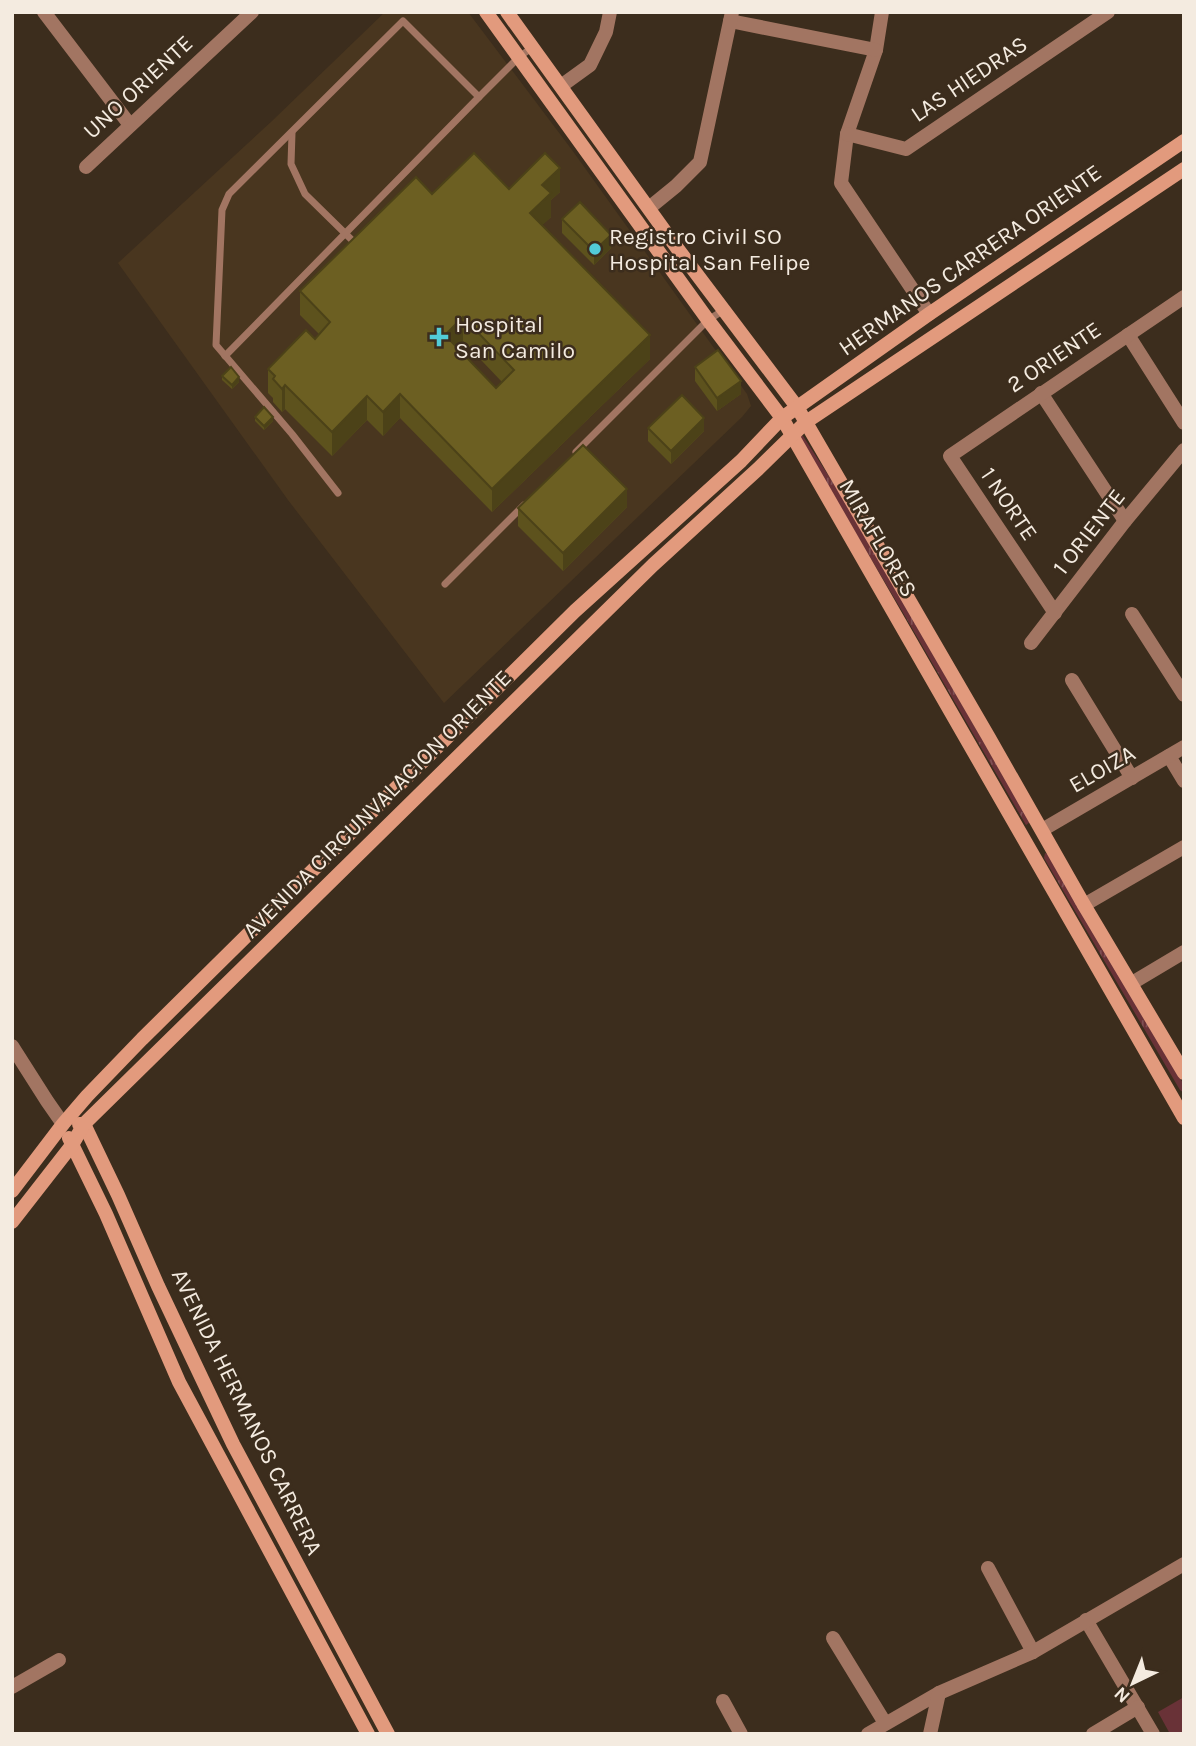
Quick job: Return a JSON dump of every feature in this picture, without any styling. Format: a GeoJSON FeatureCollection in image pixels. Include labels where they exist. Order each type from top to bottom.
{"type":"FeatureCollection","features":[{"type":"Feature","properties":{"kind":"street"},"geometry":{"type":"LineString","coordinates":[[44,12],[130,125]]}},
{"type":"Feature","properties":{"kind":"street","name":"MIRAFLORES"},"geometry":{"type":"LineString","coordinates":[[486,12],[782,418],[1182,1113]]}},
{"type":"Feature","properties":{"kind":"street","name":"MIRAFLORES"},"geometry":{"type":"LineString","coordinates":[[507,12],[723,310],[797,407],[1184,1073]]}},
{"type":"Feature","properties":{"kind":"street"},"geometry":{"type":"LineString","coordinates":[[561,86],[590,65],[607,32],[610,12]]}},
{"type":"Feature","properties":{"kind":"street"},"geometry":{"type":"LineString","coordinates":[[882,12],[876,50],[847,134],[841,183],[929,314]]}},
{"type":"Feature","properties":{"kind":"street","name":"LAS HIEDRAS"},"geometry":{"type":"LineString","coordinates":[[847,134],[906,149],[1108,12]]}},
{"type":"Feature","properties":{"kind":"street","name":"UNO ORIENTE"},"geometry":{"type":"LineString","coordinates":[[86,167],[245,15]]}},
{"type":"Feature","properties":{"kind":"street"},"geometry":{"type":"LineString","coordinates":[[649,208],[700,162],[731,17],[876,50]]}},
{"type":"Feature","properties":{"kind":"street","name":"HERMANOS CARRERA ORIENTE"},"geometry":{"type":"LineString","coordinates":[[782,418],[929,314],[1184,141]]}},
{"type":"Feature","properties":{"kind":"street","name":"HERMANOS CARRERA ORIENTE"},"geometry":{"type":"LineString","coordinates":[[792,435],[806,422],[1184,169]]}},
{"type":"Feature","properties":{"kind":"street","name":"2 ORIENTE"},"geometry":{"type":"LineString","coordinates":[[950,456],[1184,297]]}},
{"type":"Feature","properties":{"kind":"street"},"geometry":{"type":"LineString","coordinates":[[1128,335],[1184,423]]}},
{"type":"Feature","properties":{"kind":"street"},"geometry":{"type":"LineString","coordinates":[[1041,393],[1125,521]]}},
{"type":"Feature","properties":{"kind":"street","name":"AVENIDA CIRCUNVALACION ORIENTE"},"geometry":{"type":"LineString","coordinates":[[12,1191],[63,1124],[142,1039],[535,650],[636,554],[741,461],[782,418]]}},
{"type":"Feature","properties":{"kind":"street","name":"AVENIDA CIRCUNVALACION ORIENTE"},"geometry":{"type":"LineString","coordinates":[[12,1223],[72,1145],[84,1124],[643,575],[758,470],[792,435]]}},
{"type":"Feature","properties":{"kind":"street","name":"1 ORIENTE"},"geometry":{"type":"LineString","coordinates":[[1031,643],[1125,521],[1184,450]]}},
{"type":"Feature","properties":{"kind":"street","name":"1 NORTE"},"geometry":{"type":"LineString","coordinates":[[950,456],[1055,613]]}},
{"type":"Feature","properties":{"kind":"street"},"geometry":{"type":"LineString","coordinates":[[1132,614],[1184,695]]}},
{"type":"Feature","properties":{"kind":"street"},"geometry":{"type":"LineString","coordinates":[[1072,680],[1132,778]]}},
{"type":"Feature","properties":{"kind":"street","name":"ELOIZA"},"geometry":{"type":"LineString","coordinates":[[1042,830],[1184,747]]}},
{"type":"Feature","properties":{"kind":"street"},"geometry":{"type":"LineString","coordinates":[[1169,756],[1184,781]]}},
{"type":"Feature","properties":{"kind":"street"},"geometry":{"type":"LineString","coordinates":[[1084,905],[1184,847]]}},
{"type":"Feature","properties":{"kind":"street"},"geometry":{"type":"LineString","coordinates":[[1132,983],[1184,952]]}},
{"type":"Feature","properties":{"kind":"street","name":"AVENIDA HERMANOS CARRERA"},"geometry":{"type":"LineString","coordinates":[[12,1046],[63,1124],[106,1213],[179,1381],[368,1734]]}},
{"type":"Feature","properties":{"kind":"street"},"geometry":{"type":"LineString","coordinates":[[63,1124],[84,1124]]}},
{"type":"Feature","properties":{"kind":"street","name":"AVENIDA HERMANOS CARRERA"},"geometry":{"type":"LineString","coordinates":[[84,1124],[227,1432],[388,1734]]}},
{"type":"Feature","properties":{"kind":"street"},"geometry":{"type":"LineString","coordinates":[[868,1734],[939,1693],[1033,1652],[1184,1564]]}},
{"type":"Feature","properties":{"kind":"street"},"geometry":{"type":"LineString","coordinates":[[988,1568],[1033,1652]]}},
{"type":"Feature","properties":{"kind":"street"},"geometry":{"type":"LineString","coordinates":[[1086,1620],[1153,1734]]}},
{"type":"Feature","properties":{"kind":"street"},"geometry":{"type":"LineString","coordinates":[[833,1638],[885,1723]]}},
{"type":"Feature","properties":{"kind":"street"},"geometry":{"type":"LineString","coordinates":[[12,1687],[59,1660]]}},
{"type":"Feature","properties":{"kind":"street"},"geometry":{"type":"LineString","coordinates":[[930,1734],[939,1693]]}},
{"type":"Feature","properties":{"kind":"street"},"geometry":{"type":"LineString","coordinates":[[723,1701],[741,1734]]}},
{"type":"Feature","properties":{"kind":"street"},"geometry":{"type":"LineString","coordinates":[[1093,1734],[1138,1707]]}},
{"type":"Feature","properties":{"kind":"lane"},"geometry":{"type":"LineString","coordinates":[[338,493],[216,345],[222,210],[229,194],[403,20],[479,97]]}},
{"type":"Feature","properties":{"kind":"lane"},"geometry":{"type":"LineString","coordinates":[[225,356],[479,97],[519,57],[533,47]]}},
{"type":"Feature","properties":{"kind":"lane"},"geometry":{"type":"LineString","coordinates":[[292,132],[291,164],[305,194],[357,245]]}},
{"type":"Feature","properties":{"kind":"lane"},"geometry":{"type":"LineString","coordinates":[[572,457],[708,320],[723,310]]}},
{"type":"Feature","properties":{"kind":"lane"},"geometry":{"type":"LineString","coordinates":[[445,584],[533,496]]}},
{"type":"Feature","properties":{"kind":"shaded area","name":"Hospital San Camilo"},"geometry":{"type":"Polygon","coordinates":[[[385,12],[468,12],[572,150],[747,394],[751,406],[444,703],[288,500],[118,263],[385,12]]]}},
{"type":"Feature","properties":{"kind":"green space"},"geometry":{"type":"Polygon","coordinates":[[[798,436],[803,436],[841,495],[1030,822],[1026,825],[902,611],[798,436]]]}},
{"type":"Feature","properties":{"kind":"green space"},"geometry":{"type":"Polygon","coordinates":[[[1045,853],[1049,855],[1184,1085],[1184,1093],[1044,858],[1045,853]]]}},
{"type":"Feature","properties":{"kind":"green space"},"geometry":{"type":"Polygon","coordinates":[[[1184,1697],[1184,1734],[1170,1734],[1158,1712],[1184,1697]]]}},
{"type":"Feature","properties":{"kind":"building"},"geometry":{"type":"Polygon","coordinates":[[[474,153],[509,189],[545,153],[560,168],[542,185],[551,193],[530,213],[650,335],[492,489],[400,394],[383,412],[367,396],[332,432],[285,385],[282,389],[268,369],[306,330],[315,339],[330,322],[300,291],[416,177],[432,194],[474,153]],[[463,317],[445,335],[496,388],[514,370],[463,317]]]}},
{"type":"Feature","properties":{"kind":"building"},"geometry":{"type":"Polygon","coordinates":[[[580,202],[611,235],[594,251],[562,219],[580,202]]]}},
{"type":"Feature","properties":{"kind":"building"},"geometry":{"type":"Polygon","coordinates":[[[718,350],[741,381],[717,398],[695,367],[718,350]]]}},
{"type":"Feature","properties":{"kind":"building"},"geometry":{"type":"Polygon","coordinates":[[[231,367],[239,377],[232,385],[222,376],[231,367]]]}},
{"type":"Feature","properties":{"kind":"building"},"geometry":{"type":"Polygon","coordinates":[[[682,395],[704,418],[671,451],[648,428],[682,395]]]}},
{"type":"Feature","properties":{"kind":"building"},"geometry":{"type":"Polygon","coordinates":[[[264,407],[273,417],[264,426],[255,417],[264,407]]]}},
{"type":"Feature","properties":{"kind":"building"},"geometry":{"type":"Polygon","coordinates":[[[583,445],[627,489],[563,553],[518,508],[583,445]]]}},
{"type":"Feature","properties":{"kind":"place","name":"Registro Civil SO Hospital San Felipe"},"geometry":{"type":"Point","coordinates":[595,249]}},
{"type":"Feature","properties":{"kind":"place","name":"Hospital San Camilo"},"geometry":{"type":"Point","coordinates":[439,337]}}]}
